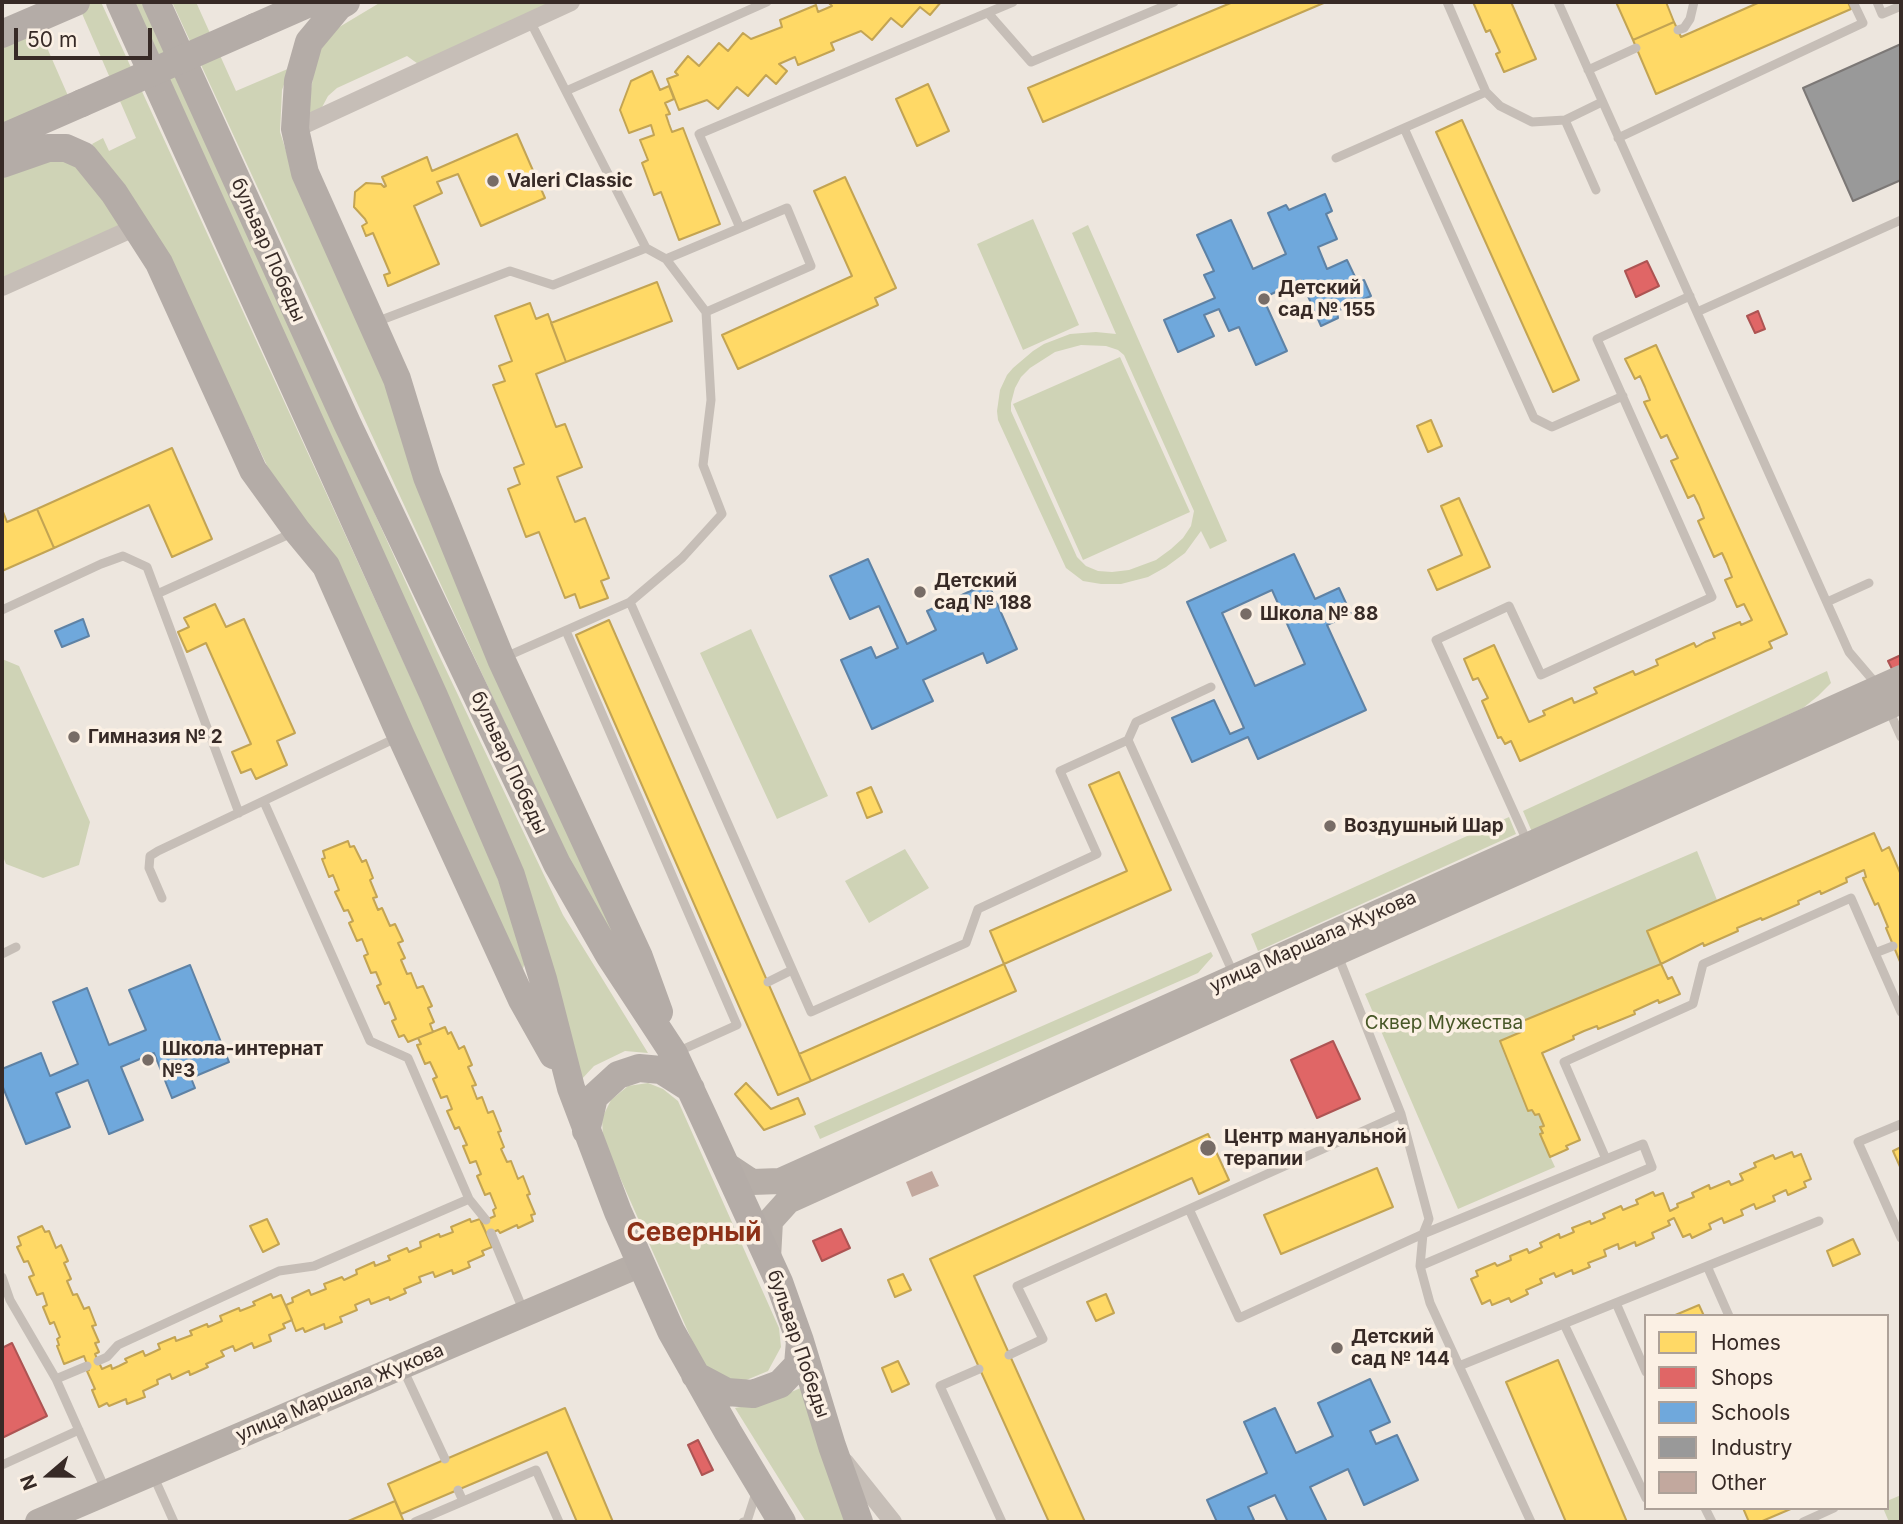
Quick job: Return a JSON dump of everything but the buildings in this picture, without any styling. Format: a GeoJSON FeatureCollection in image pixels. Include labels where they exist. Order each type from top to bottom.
{"type":"FeatureCollection","features":[{"type":"Feature","properties":{"kind":"main road"},"geometry":{"type":"LineString","coordinates":[[2,34],[76,2]]}},
{"type":"Feature","properties":{"kind":"main road","name":"бульвар Победы"},"geometry":{"type":"LineString","coordinates":[[120,2],[434,696],[511,875],[544,979],[571,1088],[618,1213],[671,1331],[782,1522]]}},
{"type":"Feature","properties":{"kind":"main road","name":"бульвар Победы"},"geometry":{"type":"LineString","coordinates":[[156,2],[347,423],[556,864],[609,955],[674,1054],[691,1089],[768,1258],[800,1341],[832,1446],[859,1522]]}},
{"type":"Feature","properties":{"kind":"main road"},"geometry":{"type":"LineString","coordinates":[[2,138],[312,2]]}},
{"type":"Feature","properties":{"kind":"main road"},"geometry":{"type":"LineString","coordinates":[[346,2],[339,6],[309,42],[298,81],[295,129],[305,173],[397,379],[427,477],[501,659],[639,957],[674,1054]]}},
{"type":"Feature","properties":{"kind":"main road"},"geometry":{"type":"LineString","coordinates":[[2,10],[43,16]]}},
{"type":"Feature","properties":{"kind":"main road"},"geometry":{"type":"LineString","coordinates":[[2,164],[48,148],[66,148],[84,156],[114,193],[159,263],[253,470],[326,566],[522,1000],[571,1088]]}},
{"type":"Feature","properties":{"kind":"main road"},"geometry":{"type":"LineString","coordinates":[[586,1131],[594,1097],[618,1075],[639,1068],[661,1070],[691,1089]]}},
{"type":"Feature","properties":{"kind":"main road"},"geometry":{"type":"LineString","coordinates":[[695,1375],[727,1392],[753,1394],[780,1384],[798,1364],[800,1341]]}},
{"type":"Feature","properties":{"kind":"street"},"geometry":{"type":"LineString","coordinates":[[295,129],[570,2]]}},
{"type":"Feature","properties":{"kind":"street"},"geometry":{"type":"LineString","coordinates":[[2,287],[136,227]]}},
{"type":"Feature","properties":{"kind":"street","name":"улица Маршала Жукова"},"geometry":{"type":"LineString","coordinates":[[725,1164],[752,1182],[780,1181],[1235,977],[1332,944],[1529,845],[1892,693]]}},
{"type":"Feature","properties":{"kind":"street","name":"улица Маршала Жукова"},"geometry":{"type":"LineString","coordinates":[[768,1258],[770,1221],[788,1201],[1332,944],[1892,693]]}},
{"type":"Feature","properties":{"kind":"street","name":"улица Маршала Жукова"},"geometry":{"type":"LineString","coordinates":[[38,1522],[641,1264]]}},
{"type":"Feature","properties":{"kind":"street"},"geometry":{"type":"LineString","coordinates":[[832,1446],[893,1522]]}},
{"type":"Feature","properties":{"kind":"street"},"geometry":{"type":"LineString","coordinates":[[759,1485],[768,1522]]}},
{"type":"Feature","properties":{"kind":"lane"},"geometry":{"type":"LineString","coordinates":[[566,91],[767,2]]}},
{"type":"Feature","properties":{"kind":"lane"},"geometry":{"type":"LineString","coordinates":[[740,228],[699,134],[1013,2]]}},
{"type":"Feature","properties":{"kind":"lane"},"geometry":{"type":"LineString","coordinates":[[988,12],[1031,62],[1174,2]]}},
{"type":"Feature","properties":{"kind":"lane"},"geometry":{"type":"LineString","coordinates":[[1447,2],[1486,92],[1500,106],[1532,122],[1566,120],[1602,102]]}},
{"type":"Feature","properties":{"kind":"lane"},"geometry":{"type":"LineString","coordinates":[[1558,2],[1849,652],[1892,693],[1901,737]]}},
{"type":"Feature","properties":{"kind":"lane"},"geometry":{"type":"LineString","coordinates":[[1678,30],[1684,28],[1690,19],[1694,2]]}},
{"type":"Feature","properties":{"kind":"lane"},"geometry":{"type":"LineString","coordinates":[[1618,138],[1863,23],[1853,2]]}},
{"type":"Feature","properties":{"kind":"lane"},"geometry":{"type":"LineString","coordinates":[[1877,2],[1882,14],[1901,6]]}},
{"type":"Feature","properties":{"kind":"lane"},"geometry":{"type":"LineString","coordinates":[[501,659],[630,602],[682,558],[722,513],[703,465],[710,400],[706,312],[666,259],[646,248],[530,21]]}},
{"type":"Feature","properties":{"kind":"lane"},"geometry":{"type":"LineString","coordinates":[[1588,70],[1636,48]]}},
{"type":"Feature","properties":{"kind":"lane"},"geometry":{"type":"LineString","coordinates":[[1336,158],[1486,92]]}},
{"type":"Feature","properties":{"kind":"lane"},"geometry":{"type":"LineString","coordinates":[[1566,120],[1596,190]]}},
{"type":"Feature","properties":{"kind":"lane"},"geometry":{"type":"LineString","coordinates":[[1404,128],[1534,418],[1552,427],[1623,396]]}},
{"type":"Feature","properties":{"kind":"lane"},"geometry":{"type":"LineString","coordinates":[[666,259],[787,208],[811,265],[706,312]]}},
{"type":"Feature","properties":{"kind":"lane"},"geometry":{"type":"LineString","coordinates":[[1697,312],[1901,220]]}},
{"type":"Feature","properties":{"kind":"lane"},"geometry":{"type":"LineString","coordinates":[[373,323],[510,271],[553,285],[646,248]]}},
{"type":"Feature","properties":{"kind":"lane"},"geometry":{"type":"LineString","coordinates":[[1529,845],[1436,640],[1509,606],[1541,675],[1712,597],[1597,339],[1690,296]]}},
{"type":"Feature","properties":{"kind":"lane"},"geometry":{"type":"LineString","coordinates":[[158,594],[297,531]]}},
{"type":"Feature","properties":{"kind":"lane"},"geometry":{"type":"LineString","coordinates":[[2,610],[123,556],[147,567],[239,813]]}},
{"type":"Feature","properties":{"kind":"lane"},"geometry":{"type":"LineString","coordinates":[[1827,602],[1869,583]]}},
{"type":"Feature","properties":{"kind":"lane"},"geometry":{"type":"LineString","coordinates":[[630,602],[811,1012],[966,943],[978,909],[1097,854],[1060,771],[1128,740],[1136,722],[1211,687]]}},
{"type":"Feature","properties":{"kind":"lane"},"geometry":{"type":"LineString","coordinates":[[566,631],[731,999],[737,1025],[674,1054]]}},
{"type":"Feature","properties":{"kind":"lane"},"geometry":{"type":"LineString","coordinates":[[162,898],[149,868],[150,856],[401,736]]}},
{"type":"Feature","properties":{"kind":"lane"},"geometry":{"type":"LineString","coordinates":[[1128,740],[1235,977]]}},
{"type":"Feature","properties":{"kind":"lane"},"geometry":{"type":"LineString","coordinates":[[264,802],[370,1041],[408,1058],[469,1199],[486,1220]]}},
{"type":"Feature","properties":{"kind":"lane"},"geometry":{"type":"LineString","coordinates":[[1606,1159],[1564,1062],[1693,1004],[1703,964],[1851,898],[1901,1012]]}},
{"type":"Feature","properties":{"kind":"lane"},"geometry":{"type":"LineString","coordinates":[[1332,944],[1401,1114],[1429,1219],[1423,1234],[1420,1266],[1430,1303],[1531,1522]]}},
{"type":"Feature","properties":{"kind":"lane"},"geometry":{"type":"LineString","coordinates":[[1875,953],[1893,946]]}},
{"type":"Feature","properties":{"kind":"lane"},"geometry":{"type":"LineString","coordinates":[[2,954],[16,947]]}},
{"type":"Feature","properties":{"kind":"lane"},"geometry":{"type":"LineString","coordinates":[[768,982],[793,970]]}},
{"type":"Feature","properties":{"kind":"lane"},"geometry":{"type":"LineString","coordinates":[[1009,1355],[1043,1339],[1017,1286],[1401,1114]]}},
{"type":"Feature","properties":{"kind":"lane"},"geometry":{"type":"LineString","coordinates":[[1901,1124],[1858,1142],[1901,1238]]}},
{"type":"Feature","properties":{"kind":"lane"},"geometry":{"type":"LineString","coordinates":[[1189,1209],[1239,1318],[1423,1234],[1643,1144],[1652,1167],[1420,1266]]}},
{"type":"Feature","properties":{"kind":"lane"},"geometry":{"type":"LineString","coordinates":[[98,1361],[107,1357],[118,1345],[279,1271],[314,1266],[469,1199]]}},
{"type":"Feature","properties":{"kind":"lane"},"geometry":{"type":"LineString","coordinates":[[1459,1366],[1819,1221]]}},
{"type":"Feature","properties":{"kind":"lane"},"geometry":{"type":"LineString","coordinates":[[491,1233],[525,1314]]}},
{"type":"Feature","properties":{"kind":"lane"},"geometry":{"type":"LineString","coordinates":[[1707,1266],[1728,1314]]}},
{"type":"Feature","properties":{"kind":"lane"},"geometry":{"type":"LineString","coordinates":[[2,1277],[6,1302],[56,1380],[106,1493]]}},
{"type":"Feature","properties":{"kind":"lane"},"geometry":{"type":"LineString","coordinates":[[1616,1303],[1644,1367]]}},
{"type":"Feature","properties":{"kind":"lane"},"geometry":{"type":"LineString","coordinates":[[1564,1324],[1644,1494]]}},
{"type":"Feature","properties":{"kind":"lane"},"geometry":{"type":"LineString","coordinates":[[56,1380],[88,1366]]}},
{"type":"Feature","properties":{"kind":"lane"},"geometry":{"type":"LineString","coordinates":[[402,1367],[445,1459]]}},
{"type":"Feature","properties":{"kind":"lane"},"geometry":{"type":"LineString","coordinates":[[979,1368],[940,1386],[1002,1522]]}},
{"type":"Feature","properties":{"kind":"lane"},"geometry":{"type":"LineString","coordinates":[[2,1465],[79,1430]]}},
{"type":"Feature","properties":{"kind":"lane"},"geometry":{"type":"LineString","coordinates":[[415,1522],[536,1470],[559,1522]]}},
{"type":"Feature","properties":{"kind":"lane"},"geometry":{"type":"LineString","coordinates":[[153,1473],[174,1522]]}},
{"type":"Feature","properties":{"kind":"lane"},"geometry":{"type":"LineString","coordinates":[[743,1522],[747,1521],[759,1485]]}},
{"type":"Feature","properties":{"kind":"lane"},"geometry":{"type":"LineString","coordinates":[[458,1490],[463,1501]]}},
{"type":"Feature","properties":{"kind":"lane"},"geometry":{"type":"LineString","coordinates":[[1803,1522],[1830,1510]]}},
{"type":"Feature","properties":{"kind":"green space"},"geometry":{"type":"Polygon","coordinates":[[[77,2],[101,2],[466,798],[511,913],[525,961],[523,969],[274,480],[172,260],[92,144],[103,138],[109,151],[136,138],[77,2]]]}},
{"type":"Feature","properties":{"kind":"green space"},"geometry":{"type":"Polygon","coordinates":[[[130,2],[143,2],[437,651],[563,915],[648,1053],[625,1051],[594,1066],[580,1081],[538,927],[130,2]]]}},
{"type":"Feature","properties":{"kind":"green space"},"geometry":{"type":"Polygon","coordinates":[[[172,2],[196,2],[236,91],[290,68],[282,90],[280,132],[296,182],[381,370],[622,952],[567,858],[172,2]]]}},
{"type":"Feature","properties":{"kind":"green space"},"geometry":{"type":"Polygon","coordinates":[[[381,2],[559,2],[421,66],[407,56],[337,88],[328,96],[320,111],[313,114],[307,111],[318,50],[336,29],[381,2]]]}},
{"type":"Feature","properties":{"kind":"green space"},"geometry":{"type":"Polygon","coordinates":[[[38,27],[69,98],[2,128],[2,43],[38,27]]]}},
{"type":"Feature","properties":{"kind":"green space"},"geometry":{"type":"Polygon","coordinates":[[[66,148],[136,227],[2,287],[2,164],[66,148]]]}},
{"type":"Feature","properties":{"kind":"green space"},"geometry":{"type":"Polygon","coordinates":[[[1033,219],[1079,325],[1023,350],[977,244],[1033,219]]]}},
{"type":"Feature","properties":{"kind":"green space"},"geometry":{"type":"Polygon","coordinates":[[[1088,225],[1227,541],[1210,549],[1201,531],[1185,553],[1166,567],[1148,577],[1121,584],[1083,581],[1066,568],[998,420],[1000,390],[1007,375],[1033,351],[1070,334],[1116,334],[1072,233],[1088,225]],[[1081,345],[1055,352],[1030,368],[1015,388],[1011,411],[1077,557],[1086,566],[1098,571],[1112,572],[1129,570],[1156,560],[1171,549],[1191,526],[1194,511],[1124,355],[1106,346],[1081,345]]]}},
{"type":"Feature","properties":{"kind":"green space"},"geometry":{"type":"Polygon","coordinates":[[[1120,357],[1190,512],[1083,560],[1013,404],[1120,357]]]}},
{"type":"Feature","properties":{"kind":"green space"},"geometry":{"type":"Polygon","coordinates":[[[751,629],[828,796],[777,819],[700,653],[751,629]]]}},
{"type":"Feature","properties":{"kind":"green space"},"geometry":{"type":"Polygon","coordinates":[[[2,659],[19,666],[90,822],[79,865],[43,878],[6,864],[2,854],[2,659]]]}},
{"type":"Feature","properties":{"kind":"green space"},"geometry":{"type":"Polygon","coordinates":[[[1827,671],[1831,683],[1803,708],[1532,832],[1523,811],[1827,671]]]}},
{"type":"Feature","properties":{"kind":"green space"},"geometry":{"type":"Polygon","coordinates":[[[1509,817],[1516,834],[1258,951],[1251,934],[1509,817]]]}},
{"type":"Feature","properties":{"kind":"green space"},"geometry":{"type":"Polygon","coordinates":[[[905,849],[929,888],[869,923],[845,881],[905,849]]]}},
{"type":"Feature","properties":{"kind":"green space","name":"Сквер Мужества"},"geometry":{"type":"Polygon","coordinates":[[[1697,851],[1717,900],[1647,931],[1661,964],[1518,1023],[1521,1032],[1500,1041],[1528,1111],[1539,1114],[1544,1126],[1540,1135],[1555,1167],[1458,1209],[1365,994],[1697,851]]]}},
{"type":"Feature","properties":{"kind":"green space"},"geometry":{"type":"Polygon","coordinates":[[[1211,952],[1213,956],[1198,973],[820,1139],[814,1126],[1211,952]]]}},
{"type":"Feature","properties":{"kind":"green space"},"geometry":{"type":"Polygon","coordinates":[[[648,1083],[663,1089],[678,1101],[779,1328],[781,1347],[768,1371],[744,1381],[718,1377],[701,1361],[603,1139],[602,1118],[611,1100],[628,1086],[648,1083]]]}},
{"type":"Feature","properties":{"kind":"green space"},"geometry":{"type":"Polygon","coordinates":[[[803,1387],[845,1522],[806,1522],[735,1408],[770,1401],[803,1387]]]}},
{"type":"Feature","properties":{"kind":"green space"},"geometry":{"type":"Polygon","coordinates":[[[1901,1495],[1901,1522],[1889,1522],[1884,1510],[1889,1510],[1889,1500],[1901,1495]]]}},
{"type":"Feature","properties":{"kind":"place","name":"Valeri Classic"},"geometry":{"type":"Point","coordinates":[493,181]}},
{"type":"Feature","properties":{"kind":"place","name":"Детский сад № 155"},"geometry":{"type":"Point","coordinates":[1264,299]}},
{"type":"Feature","properties":{"kind":"place","name":"Детский сад № 188"},"geometry":{"type":"Point","coordinates":[920,592]}},
{"type":"Feature","properties":{"kind":"place","name":"Школа № 88"},"geometry":{"type":"Point","coordinates":[1246,614]}},
{"type":"Feature","properties":{"kind":"place","name":"Гимназия № 2"},"geometry":{"type":"Point","coordinates":[74,737]}},
{"type":"Feature","properties":{"kind":"place","name":"Воздушный Шар"},"geometry":{"type":"Point","coordinates":[1330,826]}},
{"type":"Feature","properties":{"kind":"place","name":"Школа-интернат №3"},"geometry":{"type":"Point","coordinates":[148,1060]}},
{"type":"Feature","properties":{"kind":"place","name":"Центр мануальной терапии"},"geometry":{"type":"Point","coordinates":[1208,1148]}},
{"type":"Feature","properties":{"kind":"place","name":"Детский сад № 144"},"geometry":{"type":"Point","coordinates":[1337,1348]}},
{"type":"Feature","properties":{"kind":"district","name":"Северный"},"geometry":{"type":"Point","coordinates":[694,1233]}}]}
